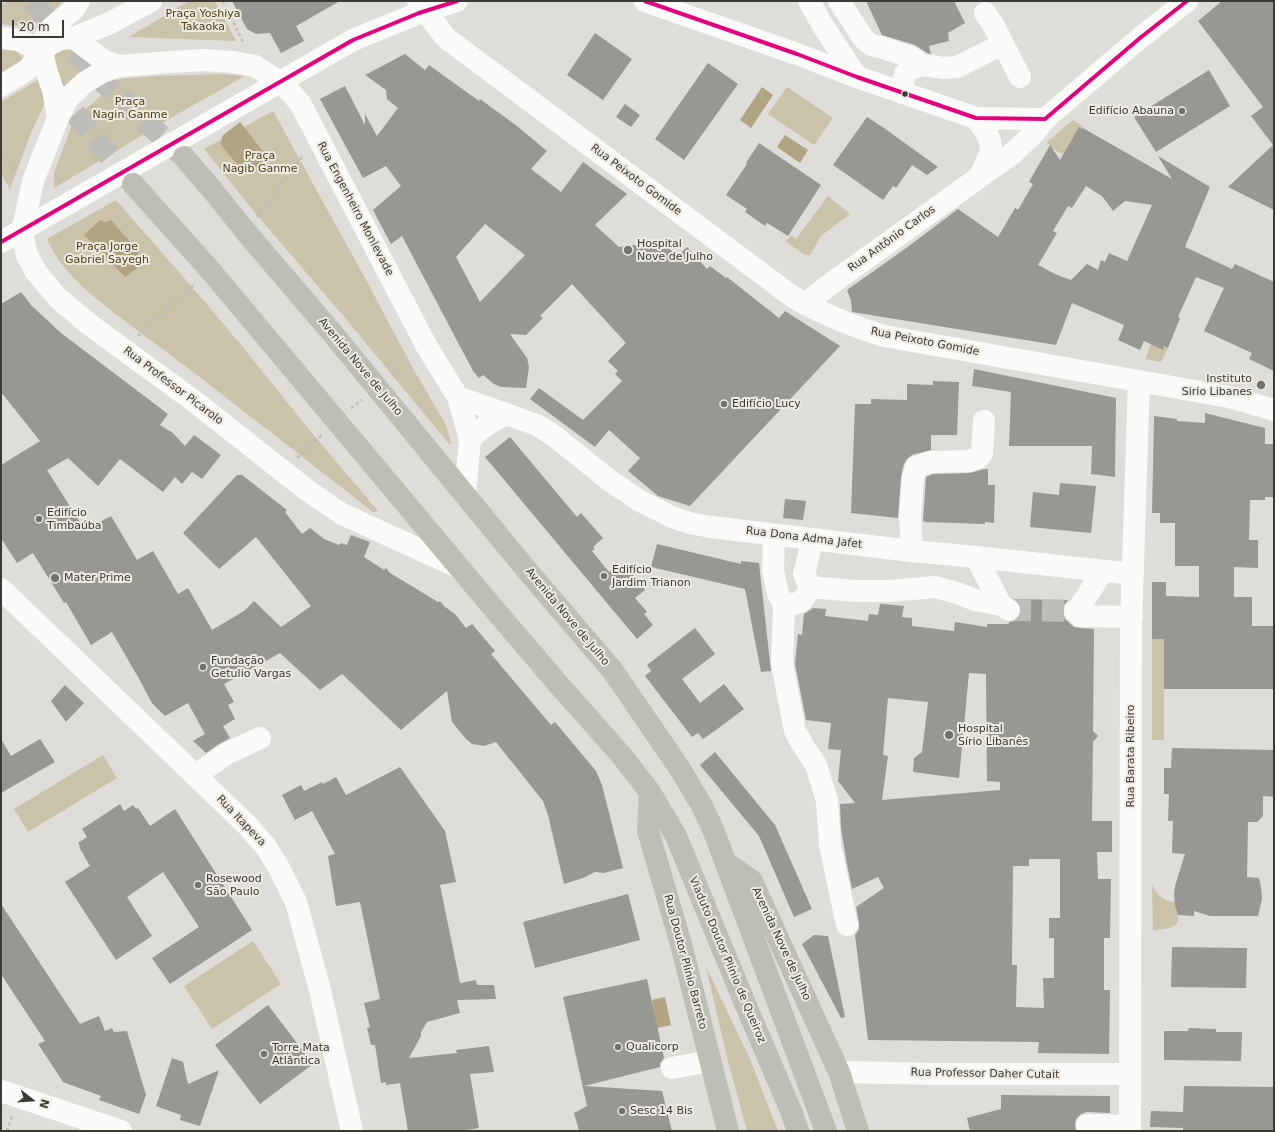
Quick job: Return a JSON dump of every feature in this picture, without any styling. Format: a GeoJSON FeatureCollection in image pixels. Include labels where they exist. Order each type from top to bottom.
{"type":"FeatureCollection","features":[{"type":"Feature","properties":{"kind":"main road","name":"Avenida Nove de Julho"},"geometry":{"type":"LineString","coordinates":[[184,157],[613,671],[691,787],[713,829],[725,862],[752,881],[839,1072],[858,1131]]}},
{"type":"Feature","properties":{"kind":"main road"},"geometry":{"type":"LineString","coordinates":[[133,184],[210,270],[559,685],[622,756],[650,792]]}},
{"type":"Feature","properties":{"kind":"main road","name":"Viaduto Doutor Plínio de Queiroz"},"geometry":{"type":"LineString","coordinates":[[650,792],[676,836],[798,1131]]}},
{"type":"Feature","properties":{"kind":"main road","name":"Rua Doutor Plínio Barreto"},"geometry":{"type":"LineString","coordinates":[[650,792],[648,831],[681,944],[728,1131]]}},
{"type":"Feature","properties":{"kind":"main road"},"geometry":{"type":"LineString","coordinates":[[725,862],[826,1131]]}},
{"type":"Feature","properties":{"kind":"street"},"geometry":{"type":"LineString","coordinates":[[1,86],[26,70],[55,41],[74,38],[110,23],[151,1]]}},
{"type":"Feature","properties":{"kind":"street","name":"Rua Peixoto Gomide"},"geometry":{"type":"LineString","coordinates":[[418,1],[446,38],[781,289],[805,304],[846,323],[884,336],[1230,397],[1274,410]]}},
{"type":"Feature","properties":{"kind":"street"},"geometry":{"type":"LineString","coordinates":[[1,242],[353,40],[419,13],[457,1]]}},
{"type":"Feature","properties":{"kind":"street"},"geometry":{"type":"LineString","coordinates":[[645,1],[791,52],[856,77],[976,118],[1046,119]]}},
{"type":"Feature","properties":{"kind":"street"},"geometry":{"type":"LineString","coordinates":[[809,1],[823,26],[856,77]]}},
{"type":"Feature","properties":{"kind":"street"},"geometry":{"type":"LineString","coordinates":[[839,1],[863,38],[871,45],[880,46],[912,57],[922,65]]}},
{"type":"Feature","properties":{"kind":"street","name":"Rua Antônio Carlos"},"geometry":{"type":"LineString","coordinates":[[805,304],[1013,153],[1046,119],[1140,38],[1187,1]]}},
{"type":"Feature","properties":{"kind":"street"},"geometry":{"type":"LineString","coordinates":[[58,118],[53,91],[44,65],[43,52],[45,37],[50,30],[77,6]]}},
{"type":"Feature","properties":{"kind":"street"},"geometry":{"type":"LineString","coordinates":[[985,13],[994,26],[1020,77]]}},
{"type":"Feature","properties":{"kind":"street"},"geometry":{"type":"LineString","coordinates":[[1,38],[18,40],[43,52]]}},
{"type":"Feature","properties":{"kind":"street"},"geometry":{"type":"LineString","coordinates":[[74,38],[104,61],[120,66]]}},
{"type":"Feature","properties":{"kind":"street"},"geometry":{"type":"LineString","coordinates":[[902,93],[904,73],[908,69],[922,65],[944,68],[957,67],[1003,44]]}},
{"type":"Feature","properties":{"kind":"street","name":"Rua Engenheiro Monlevade"},"geometry":{"type":"LineString","coordinates":[[120,66],[203,60],[234,62],[255,66],[283,84],[300,104],[427,347],[458,397],[470,439],[465,495]]}},
{"type":"Feature","properties":{"kind":"street","name":"Rua Professor Picarolo"},"geometry":{"type":"LineString","coordinates":[[120,66],[102,72],[84,83],[68,98],[58,118],[33,181],[22,233],[27,255],[36,272],[58,298],[90,325],[194,401],[308,491],[342,514],[460,568]]}},
{"type":"Feature","properties":{"kind":"street","name":"Rua Antônio Carlos"},"geometry":{"type":"LineString","coordinates":[[976,118],[988,134],[991,144],[989,158],[980,176]]}},
{"type":"Feature","properties":{"kind":"street","name":"Rua Barata Ribeiro"},"geometry":{"type":"LineString","coordinates":[[1130,1128],[1132,618],[1139,381]]}},
{"type":"Feature","properties":{"kind":"street","name":"Rua Dona Adma Jafet"},"geometry":{"type":"LineString","coordinates":[[458,397],[537,425],[553,435],[609,480],[640,501],[672,517],[689,523],[774,535],[912,551],[1133,574]]}},
{"type":"Feature","properties":{"kind":"street"},"geometry":{"type":"LineString","coordinates":[[470,439],[482,427],[507,414]]}},
{"type":"Feature","properties":{"kind":"street"},"geometry":{"type":"LineString","coordinates":[[912,551],[910,515],[913,478],[916,467],[920,464],[931,462],[969,461],[978,458],[982,453],[984,421]]}},
{"type":"Feature","properties":{"kind":"street"},"geometry":{"type":"LineString","coordinates":[[774,535],[772,571],[778,594],[784,604],[782,664],[795,731],[804,748],[816,765],[827,801],[830,845],[847,925]]}},
{"type":"Feature","properties":{"kind":"street"},"geometry":{"type":"LineString","coordinates":[[784,604],[796,604],[806,598],[807,563],[812,539]]}},
{"type":"Feature","properties":{"kind":"street"},"geometry":{"type":"LineString","coordinates":[[776,584],[782,574],[793,571],[807,581],[856,591],[935,587],[1005,608],[976,557]]}},
{"type":"Feature","properties":{"kind":"street"},"geometry":{"type":"LineString","coordinates":[[1103,571],[1077,613],[1132,618]]}},
{"type":"Feature","properties":{"kind":"street","name":"Rua Itapeva"},"geometry":{"type":"LineString","coordinates":[[1,589],[196,775],[247,825],[266,847],[279,868],[296,902],[319,986],[352,1131]]}},
{"type":"Feature","properties":{"kind":"street"},"geometry":{"type":"LineString","coordinates":[[196,775],[226,754],[260,738]]}},
{"type":"Feature","properties":{"kind":"street"},"geometry":{"type":"LineString","coordinates":[[672,1068],[710,1061]]}},
{"type":"Feature","properties":{"kind":"street","name":"Rua Professor Daher Cutait"},"geometry":{"type":"LineString","coordinates":[[839,1072],[937,1074],[1130,1074]]}},
{"type":"Feature","properties":{"kind":"street"},"geometry":{"type":"LineString","coordinates":[[1,1091],[98,1127],[121,1131]]}},
{"type":"Feature","properties":{"kind":"street"},"geometry":{"type":"LineString","coordinates":[[1087,1125],[1130,1128]]}},
{"type":"Feature","properties":{"kind":"path"},"geometry":{"type":"LineString","coordinates":[[28,1],[38,20]]}},
{"type":"Feature","properties":{"kind":"path"},"geometry":{"type":"LineString","coordinates":[[223,1],[246,48]]}},
{"type":"Feature","properties":{"kind":"path"},"geometry":{"type":"LineString","coordinates":[[256,218],[302,157]]}},
{"type":"Feature","properties":{"kind":"path"},"geometry":{"type":"LineString","coordinates":[[134,339],[210,270]]}},
{"type":"Feature","properties":{"kind":"path"},"geometry":{"type":"LineString","coordinates":[[7,1131],[14,1110]]}},
{"type":"Feature","properties":{"kind":"green space"},"geometry":{"type":"Polygon","coordinates":[[[9,1],[62,1],[45,17],[28,25],[15,26],[1,24],[1,5],[9,1]]]}},
{"type":"Feature","properties":{"kind":"green space","name":"Praça Yoshiya Takaoka"},"geometry":{"type":"Polygon","coordinates":[[[189,1],[215,1],[236,41],[129,37],[189,1]]]}},
{"type":"Feature","properties":{"kind":"green space"},"geometry":{"type":"Polygon","coordinates":[[[68,45],[96,68],[64,99],[50,55],[68,45]]]}},
{"type":"Feature","properties":{"kind":"green space"},"geometry":{"type":"Polygon","coordinates":[[[1,46],[11,46],[25,60],[1,75],[1,46]]]}},
{"type":"Feature","properties":{"kind":"green space","name":"Praça Nagin Ganme"},"geometry":{"type":"Polygon","coordinates":[[[220,74],[245,76],[176,115],[54,188],[54,173],[73,122],[120,79],[220,74]]]}},
{"type":"Feature","properties":{"kind":"green space"},"geometry":{"type":"Polygon","coordinates":[[[39,79],[47,98],[31,133],[10,189],[1,174],[1,102],[39,79]]]}},
{"type":"Feature","properties":{"kind":"green space"},"geometry":{"type":"Polygon","coordinates":[[[787,87],[833,118],[814,145],[768,114],[787,87]]]}},
{"type":"Feature","properties":{"kind":"green space","name":"Praça Nagib Ganme"},"geometry":{"type":"Polygon","coordinates":[[[273,111],[415,372],[446,425],[451,443],[450,445],[351,325],[257,215],[204,149],[273,111]]]}},
{"type":"Feature","properties":{"kind":"green space"},"geometry":{"type":"Polygon","coordinates":[[[1073,120],[1084,127],[1082,129],[1079,128],[1063,155],[1052,148],[1047,142],[1073,120]]]}},
{"type":"Feature","properties":{"kind":"green space"},"geometry":{"type":"Polygon","coordinates":[[[828,196],[850,214],[821,236],[810,255],[805,255],[786,242],[791,235],[796,239],[828,196]]]}},
{"type":"Feature","properties":{"kind":"green space","name":"Praça Jorge Gabriel Sayegh"},"geometry":{"type":"Polygon","coordinates":[[[116,200],[205,302],[378,511],[373,512],[369,509],[94,297],[72,276],[54,253],[47,239],[116,200]]]}},
{"type":"Feature","properties":{"kind":"green space"},"geometry":{"type":"Polygon","coordinates":[[[1153,339],[1153,345],[1163,349],[1164,346],[1168,348],[1161,362],[1145,359],[1153,339]]]}},
{"type":"Feature","properties":{"kind":"green space"},"geometry":{"type":"Polygon","coordinates":[[[1152,639],[1164,639],[1164,740],[1152,740],[1152,639]]]}},
{"type":"Feature","properties":{"kind":"green space"},"geometry":{"type":"Polygon","coordinates":[[[103,755],[117,778],[28,832],[14,809],[103,755]]]}},
{"type":"Feature","properties":{"kind":"green space"},"geometry":{"type":"Polygon","coordinates":[[[1152,884],[1161,897],[1175,902],[1178,920],[1174,926],[1170,928],[1153,930],[1152,884]]]}},
{"type":"Feature","properties":{"kind":"green space"},"geometry":{"type":"Polygon","coordinates":[[[253,941],[281,984],[212,1029],[184,986],[253,941]]]}},
{"type":"Feature","properties":{"kind":"green space"},"geometry":{"type":"Polygon","coordinates":[[[706,967],[750,1059],[778,1131],[747,1131],[728,1061],[706,967]]]}},
{"type":"Feature","properties":{"kind":"shaded area"},"geometry":{"type":"Polygon","coordinates":[[[762,87],[773,95],[751,128],[740,120],[762,87]]]}},
{"type":"Feature","properties":{"kind":"shaded area"},"geometry":{"type":"Polygon","coordinates":[[[240,122],[268,158],[253,171],[241,169],[221,145],[222,136],[240,122]]]}},
{"type":"Feature","properties":{"kind":"shaded area"},"geometry":{"type":"Polygon","coordinates":[[[785,135],[808,150],[800,163],[777,147],[785,135]]]}},
{"type":"Feature","properties":{"kind":"shaded area"},"geometry":{"type":"Polygon","coordinates":[[[100,220],[105,222],[111,220],[138,251],[137,268],[125,277],[84,235],[100,220]]]}},
{"type":"Feature","properties":{"kind":"shaded area"},"geometry":{"type":"Polygon","coordinates":[[[665,997],[671,1025],[657,1028],[652,1000],[665,997]]]}},
{"type":"Feature","properties":{"kind":"building"},"geometry":{"type":"Polygon","coordinates":[[[232,1],[340,1],[296,26],[304,41],[281,53],[270,33],[256,34],[247,29],[232,1]]]}},
{"type":"Feature","properties":{"kind":"building"},"geometry":{"type":"Polygon","coordinates":[[[866,1],[954,1],[965,23],[948,33],[949,41],[929,46],[931,54],[915,45],[882,35],[866,1]]]}},
{"type":"Feature","properties":{"kind":"building"},"geometry":{"type":"Polygon","coordinates":[[[1222,1],[1274,1],[1274,210],[1228,187],[1273,145],[1251,116],[1263,107],[1198,21],[1222,1]]]}},
{"type":"Feature","properties":{"kind":"building"},"geometry":{"type":"Polygon","coordinates":[[[595,33],[632,59],[603,100],[567,75],[595,33]]]}},
{"type":"Feature","properties":{"kind":"building"},"geometry":{"type":"Polygon","coordinates":[[[405,54],[425,70],[429,65],[479,101],[480,99],[517,126],[547,151],[531,169],[561,192],[583,162],[627,194],[595,225],[619,247],[661,242],[678,256],[687,247],[707,269],[710,266],[726,278],[727,277],[779,318],[785,311],[840,346],[690,506],[658,496],[628,471],[640,458],[609,430],[595,447],[530,399],[539,388],[583,420],[622,381],[615,374],[618,371],[608,361],[626,343],[572,284],[540,316],[543,318],[526,335],[510,334],[527,358],[529,367],[526,388],[501,387],[494,384],[483,375],[479,378],[473,371],[402,236],[391,244],[373,210],[401,186],[386,166],[363,178],[320,99],[345,86],[365,125],[365,114],[377,136],[398,108],[387,99],[386,90],[365,75],[405,54]],[[485,224],[456,257],[480,302],[525,255],[485,224]]]}},
{"type":"Feature","properties":{"kind":"building"},"geometry":{"type":"Polygon","coordinates":[[[708,63],[738,84],[684,160],[655,139],[708,63]]]}},
{"type":"Feature","properties":{"kind":"building","name":"Edifício Abauna"},"geometry":{"type":"Polygon","coordinates":[[[1209,70],[1230,106],[1156,152],[1134,117],[1209,70]]]}},
{"type":"Feature","properties":{"kind":"building"},"geometry":{"type":"Polygon","coordinates":[[[625,104],[640,115],[631,127],[616,117],[625,104]]]}},
{"type":"Feature","properties":{"kind":"building"},"geometry":{"type":"Polygon","coordinates":[[[867,117],[938,167],[927,175],[912,165],[896,188],[893,186],[883,200],[833,165],[867,117]]]}},
{"type":"Feature","properties":{"kind":"building"},"geometry":{"type":"Polygon","coordinates":[[[1079,127],[1172,179],[1158,156],[1210,187],[1185,247],[1232,269],[1235,264],[1274,282],[1274,371],[1249,359],[1252,353],[1204,331],[1224,288],[1196,277],[1178,317],[1180,318],[1168,348],[1164,346],[1163,350],[1144,341],[1140,350],[1118,340],[1124,325],[1072,303],[1056,345],[852,312],[851,300],[847,290],[958,209],[998,237],[1015,208],[1018,210],[1033,184],[1029,182],[1050,145],[1060,160],[1079,127]],[[1086,186],[1072,208],[1068,206],[1053,231],[1057,233],[1038,265],[1071,280],[1087,264],[1098,270],[1101,260],[1105,262],[1109,253],[1127,261],[1152,205],[1125,201],[1113,211],[1102,196],[1086,186]]]}},
{"type":"Feature","properties":{"kind":"building"},"geometry":{"type":"Polygon","coordinates":[[[759,143],[821,185],[788,236],[767,223],[765,226],[745,212],[747,209],[726,195],[759,143]]]}},
{"type":"Feature","properties":{"kind":"building"},"geometry":{"type":"Polygon","coordinates":[[[21,292],[31,305],[61,333],[168,414],[160,425],[173,433],[185,446],[194,435],[221,455],[202,479],[192,472],[182,484],[175,477],[163,492],[120,459],[98,486],[68,458],[47,470],[85,530],[111,516],[137,560],[153,551],[178,594],[188,588],[212,630],[244,611],[254,601],[281,627],[311,606],[256,537],[219,569],[183,533],[237,475],[242,475],[287,510],[285,512],[302,534],[310,528],[324,539],[339,545],[341,543],[347,545],[351,535],[370,542],[364,557],[384,570],[386,568],[390,573],[438,602],[440,601],[455,614],[466,628],[472,624],[495,651],[491,654],[551,725],[555,722],[596,771],[602,785],[623,868],[604,873],[595,872],[583,878],[564,884],[548,815],[543,801],[496,742],[484,746],[472,744],[466,739],[452,722],[447,691],[401,730],[342,674],[320,690],[280,653],[224,684],[234,702],[228,705],[235,719],[223,726],[230,738],[206,753],[193,741],[205,734],[188,703],[165,716],[152,703],[112,632],[91,645],[66,602],[64,603],[33,553],[17,563],[1,538],[1,465],[40,441],[1,392],[1,304],[21,292]]]}},
{"type":"Feature","properties":{"kind":"building"},"geometry":{"type":"Polygon","coordinates":[[[974,369],[1116,398],[1115,477],[1091,474],[1092,446],[1009,446],[1011,392],[972,386],[974,369]]]}},
{"type":"Feature","properties":{"kind":"building"},"geometry":{"type":"Polygon","coordinates":[[[933,381],[959,382],[957,435],[931,435],[931,450],[912,455],[907,459],[904,464],[901,477],[898,518],[851,513],[855,404],[871,404],[871,399],[907,400],[907,384],[933,385],[933,381]]]}},
{"type":"Feature","properties":{"kind":"building"},"geometry":{"type":"Polygon","coordinates":[[[1205,413],[1265,428],[1265,444],[1274,444],[1274,497],[1265,497],[1265,500],[1250,500],[1249,540],[1258,540],[1258,568],[1234,567],[1234,597],[1252,597],[1252,626],[1274,626],[1274,689],[1164,689],[1164,639],[1152,639],[1152,582],[1166,582],[1166,596],[1199,597],[1199,566],[1175,566],[1175,523],[1160,523],[1160,513],[1152,513],[1154,416],[1177,419],[1177,421],[1205,423],[1205,413]]]}},
{"type":"Feature","properties":{"kind":"building"},"geometry":{"type":"Polygon","coordinates":[[[510,437],[577,517],[581,513],[603,538],[593,547],[595,549],[592,551],[609,572],[612,570],[613,572],[624,564],[645,590],[635,598],[647,612],[644,614],[653,625],[637,639],[485,457],[510,437]]]}},
{"type":"Feature","properties":{"kind":"building"},"geometry":{"type":"Polygon","coordinates":[[[988,469],[988,485],[995,485],[994,523],[985,522],[985,524],[923,521],[926,477],[933,474],[970,473],[988,469]]]}},
{"type":"Feature","properties":{"kind":"building"},"geometry":{"type":"Polygon","coordinates":[[[1060,483],[1096,486],[1091,533],[1030,527],[1033,492],[1059,495],[1060,483]]]}},
{"type":"Feature","properties":{"kind":"building"},"geometry":{"type":"Polygon","coordinates":[[[785,499],[806,501],[803,520],[783,518],[785,499]]]}},
{"type":"Feature","properties":{"kind":"building"},"geometry":{"type":"Polygon","coordinates":[[[657,544],[741,564],[741,561],[759,563],[771,671],[761,672],[745,589],[651,567],[657,544]]]}},
{"type":"Feature","properties":{"kind":"building","name":"Hospital Sírio Libanês"},"geometry":{"type":"Polygon","coordinates":[[[1016,599],[1068,600],[1063,606],[1065,619],[1074,627],[1094,629],[1093,731],[1098,736],[1093,742],[1092,821],[1112,821],[1112,852],[1097,852],[1098,879],[1111,879],[1110,938],[1104,938],[1104,990],[1110,990],[1109,1054],[1038,1053],[1039,1042],[868,1040],[855,935],[859,929],[856,907],[884,888],[878,877],[852,889],[841,828],[840,804],[855,803],[838,781],[841,750],[828,749],[831,723],[806,720],[795,664],[798,634],[802,635],[804,614],[813,608],[826,609],[825,616],[868,621],[869,614],[878,615],[880,604],[904,606],[902,617],[912,618],[912,626],[954,631],[955,622],[987,627],[987,624],[1009,624],[1009,622],[1015,621],[1019,617],[1021,611],[1020,604],[1016,599]],[[969,673],[959,778],[913,772],[914,758],[922,752],[928,702],[888,698],[883,755],[888,756],[882,800],[1000,790],[1000,782],[987,781],[986,674],[969,673]],[[1029,859],[1029,866],[1013,866],[1012,965],[1017,965],[1016,1007],[1044,1008],[1043,978],[1054,978],[1054,938],[1049,938],[1049,918],[1060,918],[1060,859],[1029,859]]]}},
{"type":"Feature","properties":{"kind":"building"},"geometry":{"type":"Polygon","coordinates":[[[695,628],[715,654],[682,679],[700,703],[724,684],[744,709],[703,739],[698,733],[692,737],[645,676],[651,671],[647,665],[695,628]]]}},
{"type":"Feature","properties":{"kind":"building"},"geometry":{"type":"Polygon","coordinates":[[[65,685],[84,703],[66,722],[51,701],[65,685]]]}},
{"type":"Feature","properties":{"kind":"building"},"geometry":{"type":"Polygon","coordinates":[[[1,739],[11,756],[40,739],[55,762],[1,793],[1,739]]]}},
{"type":"Feature","properties":{"kind":"building"},"geometry":{"type":"Polygon","coordinates":[[[1172,748],[1274,750],[1274,797],[1263,796],[1263,816],[1257,822],[1248,822],[1247,877],[1259,878],[1262,899],[1258,916],[1210,916],[1194,911],[1194,916],[1178,915],[1174,894],[1185,854],[1172,853],[1173,821],[1168,821],[1169,794],[1164,794],[1164,768],[1171,768],[1172,748]]]}},
{"type":"Feature","properties":{"kind":"building"},"geometry":{"type":"Polygon","coordinates":[[[715,752],[775,825],[812,909],[794,917],[759,836],[700,765],[715,752]]]}},
{"type":"Feature","properties":{"kind":"building"},"geometry":{"type":"Polygon","coordinates":[[[400,767],[445,831],[456,882],[440,885],[460,983],[476,980],[477,985],[494,985],[496,999],[457,1000],[460,1013],[427,1022],[409,1058],[457,1053],[456,1050],[489,1046],[494,1072],[470,1074],[479,1128],[462,1131],[408,1131],[400,1083],[386,1085],[386,1082],[381,1083],[375,1045],[371,1045],[367,1028],[370,1027],[364,1003],[380,999],[360,902],[336,906],[328,856],[335,854],[312,811],[295,820],[282,795],[301,785],[304,791],[322,782],[323,784],[336,777],[346,795],[400,767]]]}},
{"type":"Feature","properties":{"kind":"building","name":"Rosewood São Paulo"},"geometry":{"type":"Polygon","coordinates":[[[120,804],[124,811],[133,805],[136,809],[138,808],[150,826],[175,809],[252,930],[170,984],[152,958],[199,927],[163,872],[127,897],[152,936],[116,960],[65,882],[90,866],[78,843],[87,837],[82,829],[120,804]]]}},
{"type":"Feature","properties":{"kind":"building"},"geometry":{"type":"Polygon","coordinates":[[[628,894],[640,940],[535,968],[523,922],[628,894]]]}},
{"type":"Feature","properties":{"kind":"building"},"geometry":{"type":"Polygon","coordinates":[[[1,904],[80,1024],[99,1016],[105,1031],[112,1028],[114,1032],[127,1031],[146,1095],[139,1114],[99,1100],[101,1096],[63,1082],[38,1044],[45,1041],[1,974],[1,904]]]}},
{"type":"Feature","properties":{"kind":"building"},"geometry":{"type":"Polygon","coordinates":[[[814,935],[828,936],[845,1017],[841,1018],[802,944],[814,935]]]}},
{"type":"Feature","properties":{"kind":"building"},"geometry":{"type":"Polygon","coordinates":[[[1172,947],[1247,948],[1246,988],[1171,987],[1172,947]]]}},
{"type":"Feature","properties":{"kind":"building","name":"Qualicorp"},"geometry":{"type":"Polygon","coordinates":[[[647,979],[664,1058],[660,1063],[660,1067],[584,1086],[662,1091],[672,1131],[579,1131],[574,1113],[587,1106],[563,997],[647,979]]]}},
{"type":"Feature","properties":{"kind":"building","name":"Torre Mata Atlântica"},"geometry":{"type":"Polygon","coordinates":[[[268,1005],[313,1064],[260,1104],[215,1045],[268,1005]]]}},
{"type":"Feature","properties":{"kind":"building"},"geometry":{"type":"Polygon","coordinates":[[[1189,1028],[1216,1029],[1216,1032],[1242,1032],[1241,1061],[1164,1060],[1164,1031],[1188,1031],[1189,1028]]]}},
{"type":"Feature","properties":{"kind":"building"},"geometry":{"type":"Polygon","coordinates":[[[172,1058],[183,1062],[188,1084],[219,1070],[200,1126],[180,1120],[181,1115],[156,1106],[172,1058]]]}},
{"type":"Feature","properties":{"kind":"building"},"geometry":{"type":"Polygon","coordinates":[[[1184,1086],[1274,1087],[1274,1131],[1183,1131],[1183,1128],[1150,1127],[1151,1111],[1183,1112],[1184,1086]]]}},
{"type":"Feature","properties":{"kind":"building"},"geometry":{"type":"Polygon","coordinates":[[[1001,1095],[1110,1096],[1110,1113],[1087,1112],[1081,1114],[1076,1119],[1076,1131],[970,1131],[967,1118],[1001,1109],[1001,1095]]]}},
{"type":"Feature","properties":{"kind":"tunnel"},"geometry":{"type":"LineString","coordinates":[[32,1],[99,78],[184,157]]}},
{"type":"Feature","properties":{"kind":"tunnel"},"geometry":{"type":"LineString","coordinates":[[54,88],[133,184]]}},
{"type":"Feature","properties":{"kind":"tunnel"},"geometry":{"type":"LineString","coordinates":[[1009,610],[1075,611]]}},
{"type":"Feature","properties":{"kind":"transit line"},"geometry":{"type":"LineString","coordinates":[[1,242],[353,40],[419,13],[457,1]]}},
{"type":"Feature","properties":{"kind":"transit line"},"geometry":{"type":"LineString","coordinates":[[645,1],[976,118],[1045,119],[1140,38],[1187,1]]}},
{"type":"Feature","properties":{"kind":"place","name":"Edifício Abauna"},"geometry":{"type":"Point","coordinates":[1182,111]}},
{"type":"Feature","properties":{"kind":"place","name":"Hospital Nove de Julho"},"geometry":{"type":"Point","coordinates":[628,250]}},
{"type":"Feature","properties":{"kind":"place","name":"Instituto Sirio Libanes"},"geometry":{"type":"Point","coordinates":[1261,385]}},
{"type":"Feature","properties":{"kind":"place","name":"Edifício Lucy"},"geometry":{"type":"Point","coordinates":[724,404]}},
{"type":"Feature","properties":{"kind":"place","name":"Edifício Timbaúba"},"geometry":{"type":"Point","coordinates":[39,519]}},
{"type":"Feature","properties":{"kind":"place","name":"Edifício Jardim Trianon"},"geometry":{"type":"Point","coordinates":[604,576]}},
{"type":"Feature","properties":{"kind":"place","name":"Mater Prime"},"geometry":{"type":"Point","coordinates":[55,578]}},
{"type":"Feature","properties":{"kind":"place","name":"Fundação Getulio Vargas"},"geometry":{"type":"Point","coordinates":[203,667]}},
{"type":"Feature","properties":{"kind":"place","name":"Hospital Sírio Libanês"},"geometry":{"type":"Point","coordinates":[949,735]}},
{"type":"Feature","properties":{"kind":"place","name":"Rosewood São Paulo"},"geometry":{"type":"Point","coordinates":[198,885]}},
{"type":"Feature","properties":{"kind":"place","name":"Qualicorp"},"geometry":{"type":"Point","coordinates":[618,1047]}},
{"type":"Feature","properties":{"kind":"place","name":"Torre Mata Atlântica"},"geometry":{"type":"Point","coordinates":[264,1054]}},
{"type":"Feature","properties":{"kind":"place","name":"Sesc 14 Bis"},"geometry":{"type":"Point","coordinates":[622,1111]}}]}
